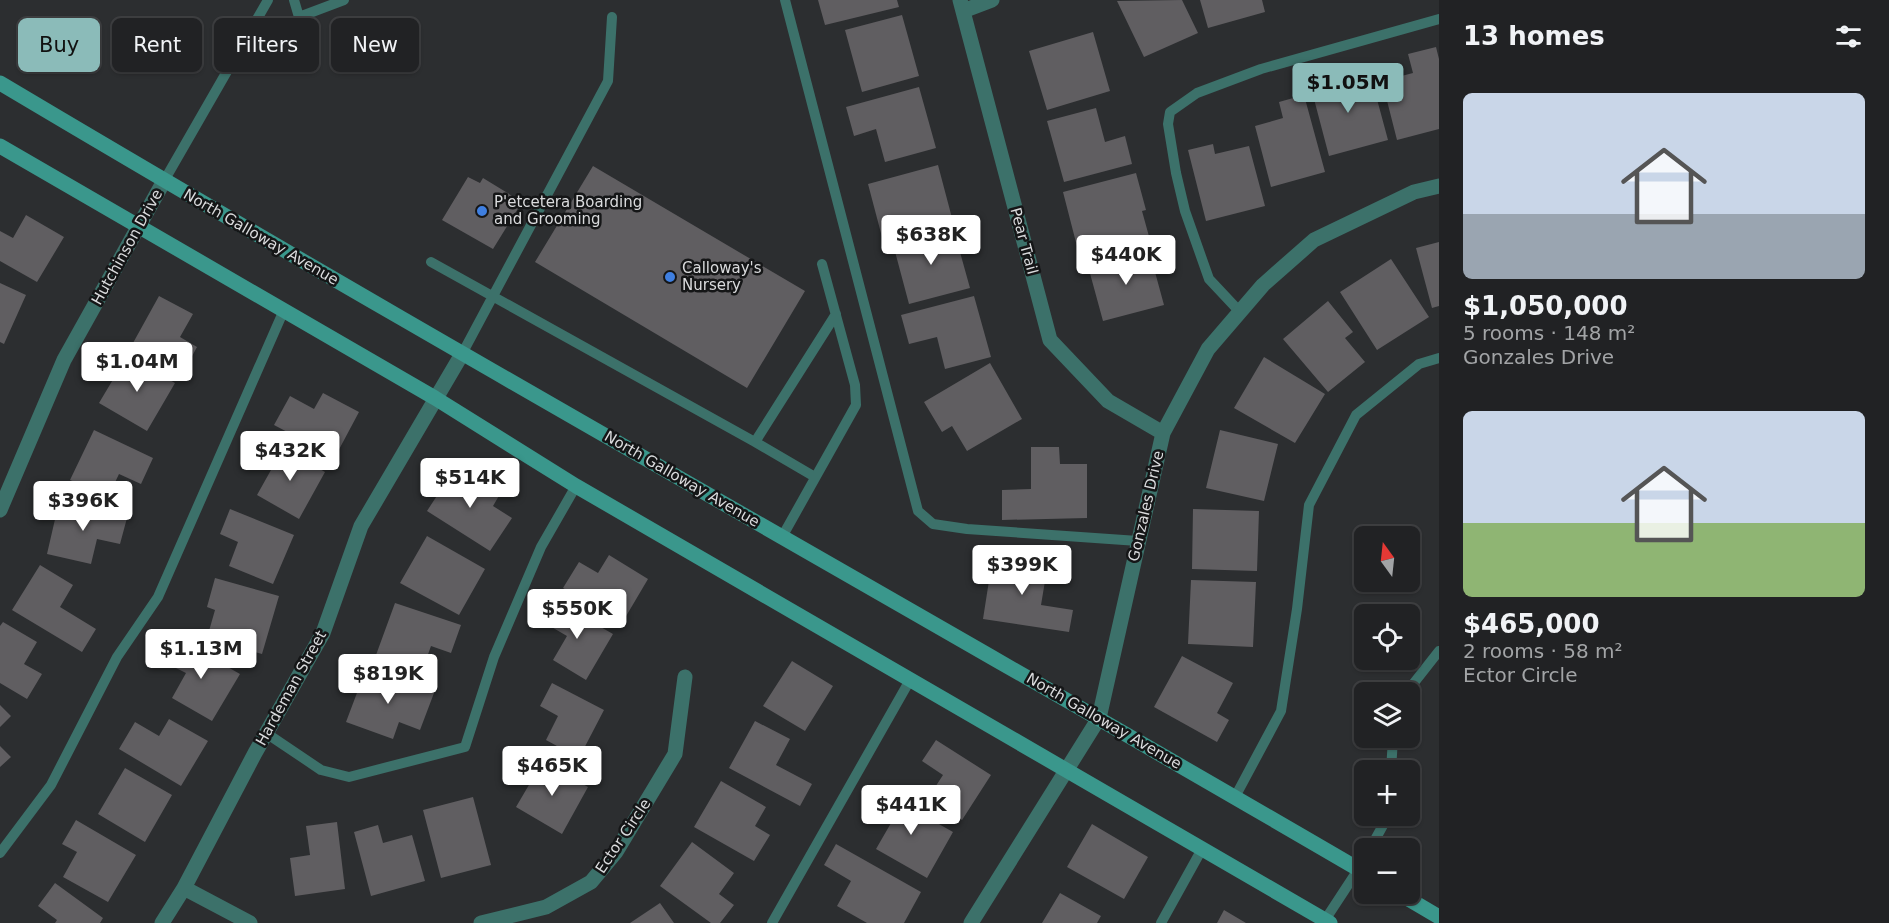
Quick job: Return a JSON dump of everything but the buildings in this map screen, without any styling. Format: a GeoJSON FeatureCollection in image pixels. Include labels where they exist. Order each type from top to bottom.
{"type":"FeatureCollection","features":[{"type":"Feature","properties":{"kind":"main road","name":"North Galloway Avenue"},"geometry":{"type":"LineString","coordinates":[[0,83],[462,354],[1235,797],[1354,862]]}},
{"type":"Feature","properties":{"kind":"main road"},"geometry":{"type":"LineString","coordinates":[[0,146],[435,398],[576,486],[1327,922]]}},
{"type":"Feature","properties":{"kind":"main road"},"geometry":{"type":"LineString","coordinates":[[1418,904],[1439,916]]}},
{"type":"Feature","properties":{"kind":"street"},"geometry":{"type":"LineString","coordinates":[[961,5],[992,0]]}},
{"type":"Feature","properties":{"kind":"street","name":"Pear Trail"},"geometry":{"type":"LineString","coordinates":[[961,5],[1050,340],[1108,401],[1163,433]]}},
{"type":"Feature","properties":{"kind":"street","name":"Hutchinson Drive"},"geometry":{"type":"LineString","coordinates":[[0,510],[64,360],[164,181]]}},
{"type":"Feature","properties":{"kind":"street","name":"Gonzales Drive"},"geometry":{"type":"LineString","coordinates":[[972,923],[1099,718],[1163,433],[1208,349],[1263,285],[1314,240],[1414,192],[1439,186]]}},
{"type":"Feature","properties":{"kind":"street","name":"Hardeman Street"},"geometry":{"type":"LineString","coordinates":[[162,923],[184,888],[323,633],[361,526],[462,354]]}},
{"type":"Feature","properties":{"kind":"street","name":"Ector Circle"},"geometry":{"type":"LineString","coordinates":[[481,923],[546,907],[591,882],[616,852],[675,754],[685,678]]}},
{"type":"Feature","properties":{"kind":"street"},"geometry":{"type":"LineString","coordinates":[[184,888],[250,923]]}},
{"type":"Feature","properties":{"kind":"lane"},"geometry":{"type":"LineString","coordinates":[[164,181],[268,0]]}},
{"type":"Feature","properties":{"kind":"lane"},"geometry":{"type":"LineString","coordinates":[[294,0],[299,17],[344,0]]}},
{"type":"Feature","properties":{"kind":"lane"},"geometry":{"type":"LineString","coordinates":[[785,0],[918,511],[933,524],[967,529],[1138,541]]}},
{"type":"Feature","properties":{"kind":"lane"},"geometry":{"type":"LineString","coordinates":[[462,354],[608,81],[612,17]]}},
{"type":"Feature","properties":{"kind":"lane"},"geometry":{"type":"LineString","coordinates":[[1240,312],[1209,279],[1185,211],[1168,124],[1170,112],[1197,93],[1261,69],[1439,19]]}},
{"type":"Feature","properties":{"kind":"lane"},"geometry":{"type":"LineString","coordinates":[[431,262],[815,477]]}},
{"type":"Feature","properties":{"kind":"lane"},"geometry":{"type":"LineString","coordinates":[[782,537],[856,405],[855,385],[822,264]]}},
{"type":"Feature","properties":{"kind":"lane"},"geometry":{"type":"LineString","coordinates":[[0,853],[51,785],[117,657],[158,597],[284,310]]}},
{"type":"Feature","properties":{"kind":"lane"},"geometry":{"type":"LineString","coordinates":[[755,442],[836,314]]}},
{"type":"Feature","properties":{"kind":"lane"},"geometry":{"type":"LineString","coordinates":[[1235,797],[1281,711],[1297,609],[1309,505],[1356,415],[1419,364],[1439,358]]}},
{"type":"Feature","properties":{"kind":"lane"},"geometry":{"type":"LineString","coordinates":[[267,733],[321,770],[349,777],[465,747],[494,657],[541,547],[576,486]]}},
{"type":"Feature","properties":{"kind":"lane"},"geometry":{"type":"LineString","coordinates":[[1415,682],[1439,651]]}},
{"type":"Feature","properties":{"kind":"lane"},"geometry":{"type":"LineString","coordinates":[[772,923],[910,680]]}},
{"type":"Feature","properties":{"kind":"lane"},"geometry":{"type":"LineString","coordinates":[[1161,923],[1202,849]]}},
{"type":"Feature","properties":{"kind":"lane"},"geometry":{"type":"LineString","coordinates":[[1327,922],[1354,881]]}},
{"type":"Feature","properties":{"kind":"place","name":"P'etcetera Boarding and Grooming"},"geometry":{"type":"Point","coordinates":[482,211]}},
{"type":"Feature","properties":{"kind":"place","name":"Calloway's Nursery"},"geometry":{"type":"Point","coordinates":[670,277]}}]}
